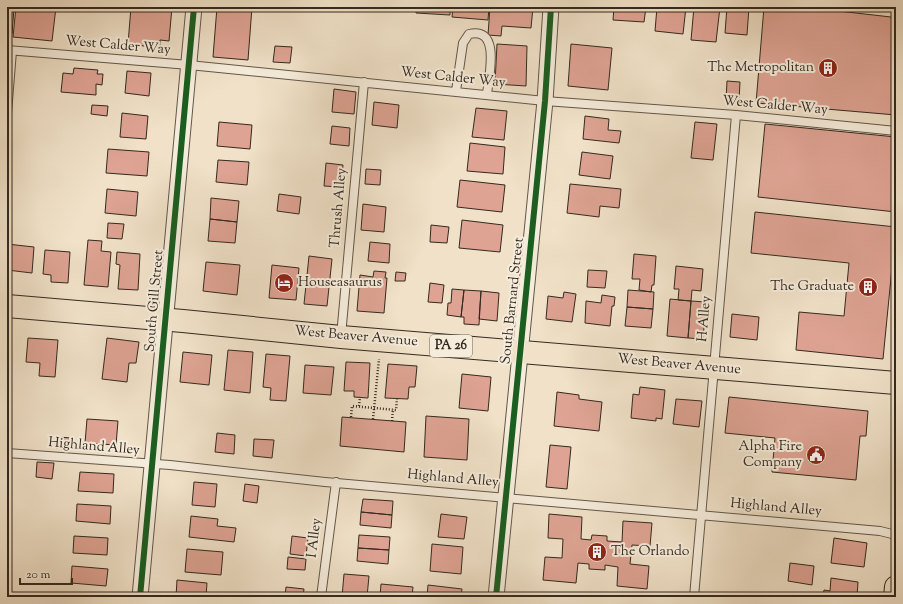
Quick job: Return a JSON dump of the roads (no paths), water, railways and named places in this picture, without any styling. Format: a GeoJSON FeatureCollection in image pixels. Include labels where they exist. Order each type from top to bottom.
{"type":"FeatureCollection","features":[{"type":"Feature","properties":{"kind":"main road","name":"West Beaver Avenue"},"geometry":{"type":"LineString","coordinates":[[7,306],[165,319],[341,337],[896,383]]}},
{"type":"Feature","properties":{"kind":"main road"},"geometry":{"type":"LineString","coordinates":[[895,597],[896,587]]}},
{"type":"Feature","properties":{"kind":"street","name":"South Gill Street"},"geometry":{"type":"LineString","coordinates":[[140,597],[194,7]]}},
{"type":"Feature","properties":{"kind":"street","name":"South Barnard Street"},"geometry":{"type":"LineString","coordinates":[[496,597],[545,101],[551,7]]}},
{"type":"Feature","properties":{"kind":"lane"},"geometry":{"type":"LineString","coordinates":[[456,91],[463,43],[469,34],[474,33],[481,34],[486,37],[491,46],[487,94]]}},
{"type":"Feature","properties":{"kind":"lane","name":"West Calder Way"},"geometry":{"type":"LineString","coordinates":[[9,50],[189,65],[545,101],[736,115],[896,131]]}},
{"type":"Feature","properties":{"kind":"lane"},"geometry":{"type":"LineString","coordinates":[[7,113],[9,50]]}},
{"type":"Feature","properties":{"kind":"lane","name":"Thrush Alley"},"geometry":{"type":"LineString","coordinates":[[341,337],[364,82]]}},
{"type":"Feature","properties":{"kind":"lane","name":"H Alley"},"geometry":{"type":"LineString","coordinates":[[694,597],[736,115]]}},
{"type":"Feature","properties":{"kind":"lane","name":"Highland Alley"},"geometry":{"type":"LineString","coordinates":[[7,453],[505,496],[880,531],[896,535]]}},
{"type":"Feature","properties":{"kind":"lane","name":"I Alley"},"geometry":{"type":"LineString","coordinates":[[321,597],[336,482]]}},
{"type":"Feature","properties":{"kind":"place","name":"The Metropolitan"},"geometry":{"type":"Point","coordinates":[828,68]}},
{"type":"Feature","properties":{"kind":"place","name":"Houseasaurus"},"geometry":{"type":"Point","coordinates":[284,283]}},
{"type":"Feature","properties":{"kind":"place","name":"The Graduate"},"geometry":{"type":"Point","coordinates":[868,287]}},
{"type":"Feature","properties":{"kind":"place","name":"Alpha Fire Company"},"geometry":{"type":"Point","coordinates":[816,455]}},
{"type":"Feature","properties":{"kind":"place","name":"The Orlando"},"geometry":{"type":"Point","coordinates":[597,552]}}]}
